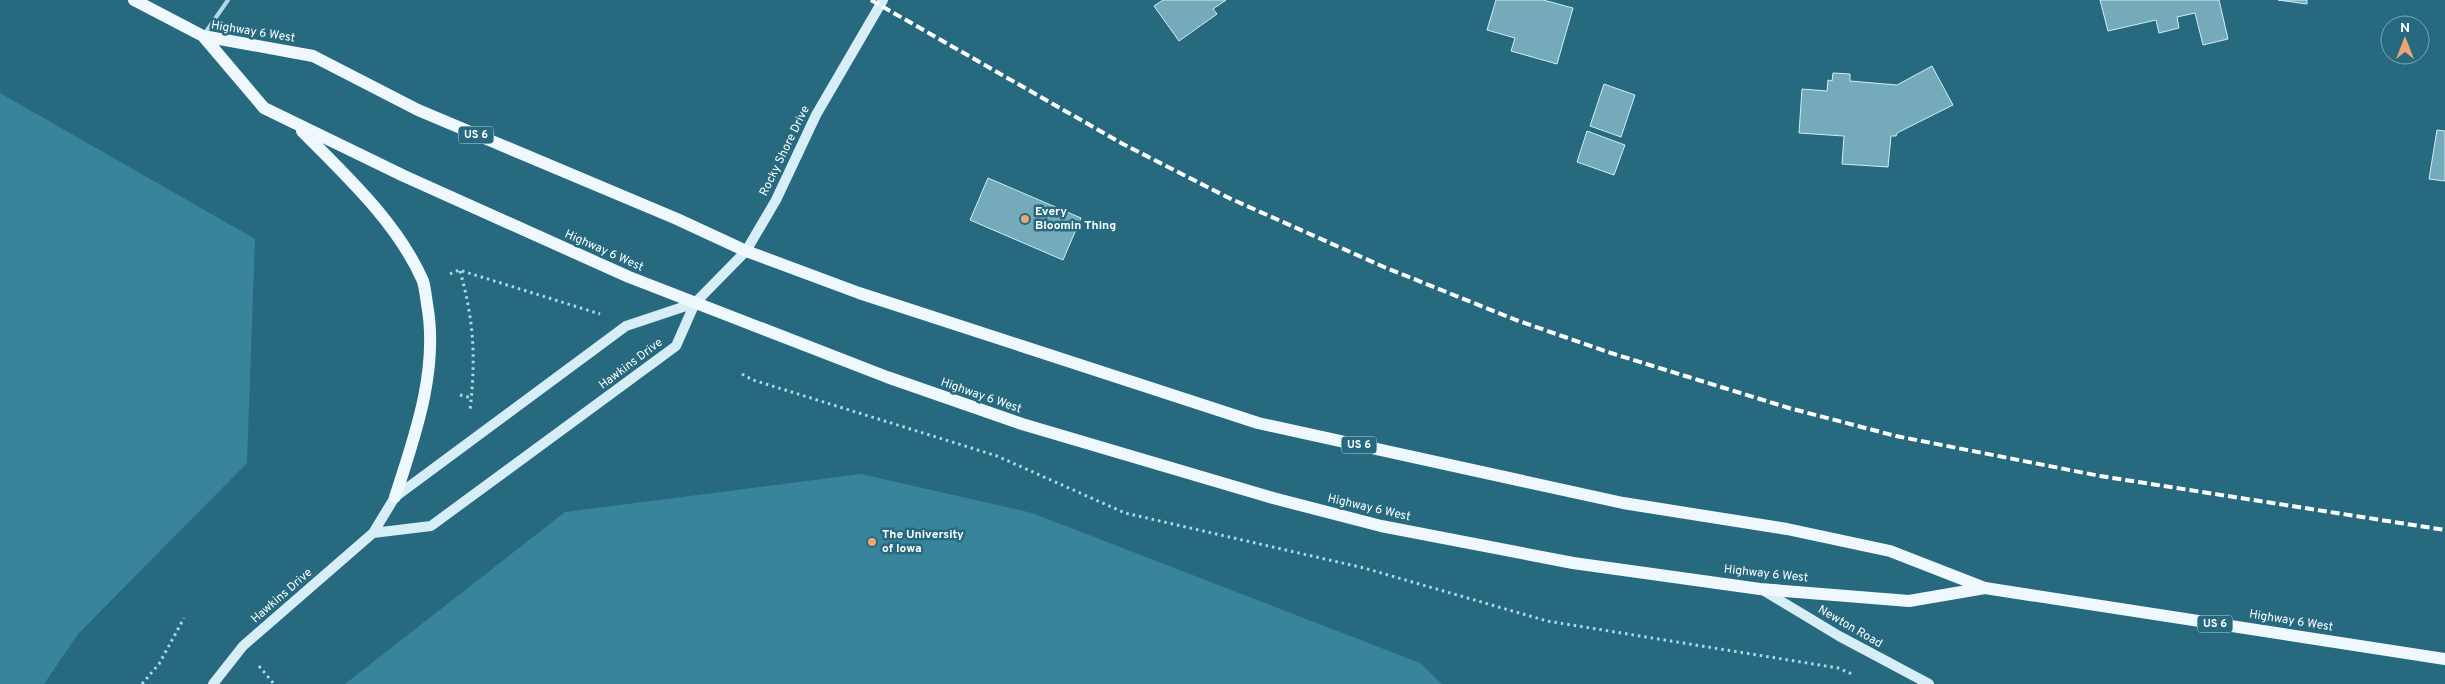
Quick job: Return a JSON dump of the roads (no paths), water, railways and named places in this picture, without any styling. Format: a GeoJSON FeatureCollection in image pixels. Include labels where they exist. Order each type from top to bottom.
{"type":"FeatureCollection","features":[{"type":"Feature","properties":{"kind":"main road","name":"US 6"},"geometry":{"type":"LineString","coordinates":[[134,0],[203,36]]}},
{"type":"Feature","properties":{"kind":"main road","name":"Highway 6 West"},"geometry":{"type":"LineString","coordinates":[[203,36],[264,108],[413,180],[629,277],[887,377],[1022,424],[1273,498],[1382,526],[1573,563],[1760,589],[1908,601],[1985,588]]}},
{"type":"Feature","properties":{"kind":"main road","name":"Highway 6 West"},"geometry":{"type":"LineString","coordinates":[[203,36],[313,56],[418,110],[677,219],[746,251],[859,293],[1258,423],[1623,503],[1787,530],[1890,551],[1985,588],[2445,659]]}},
{"type":"Feature","properties":{"kind":"main road"},"geometry":{"type":"LineString","coordinates":[[295,123],[366,197],[398,236],[423,283],[430,321],[428,378],[417,431],[395,497]]}},
{"type":"Feature","properties":{"kind":"street","name":"Rocky Shore Drive"},"geometry":{"type":"LineString","coordinates":[[695,303],[746,251],[776,200],[816,115],[883,0]]}},
{"type":"Feature","properties":{"kind":"street","name":"Hawkins Drive"},"geometry":{"type":"LineString","coordinates":[[213,684],[243,646],[373,533],[395,497],[626,326],[695,303]]}},
{"type":"Feature","properties":{"kind":"street","name":"Hawkins Drive"},"geometry":{"type":"LineString","coordinates":[[373,533],[431,526],[676,346],[695,303]]}},
{"type":"Feature","properties":{"kind":"street","name":"Newton Road"},"geometry":{"type":"LineString","coordinates":[[1760,589],[1839,636],[1929,684]]}},
{"type":"Feature","properties":{"kind":"lane"},"geometry":{"type":"LineString","coordinates":[[203,36],[228,0]]}},
{"type":"Feature","properties":{"kind":"railway"},"geometry":{"type":"LineString","coordinates":[[871,0],[1123,144],[1229,198],[1384,267],[1516,320],[1611,353],[1789,408],[1896,436],[2100,476],[2445,530]]}},
{"type":"Feature","properties":{"kind":"place","name":"Every Bloomin Thing"},"geometry":{"type":"Point","coordinates":[1025,219]}},
{"type":"Feature","properties":{"kind":"place","name":"The University of Iowa"},"geometry":{"type":"Point","coordinates":[872,542]}}]}
